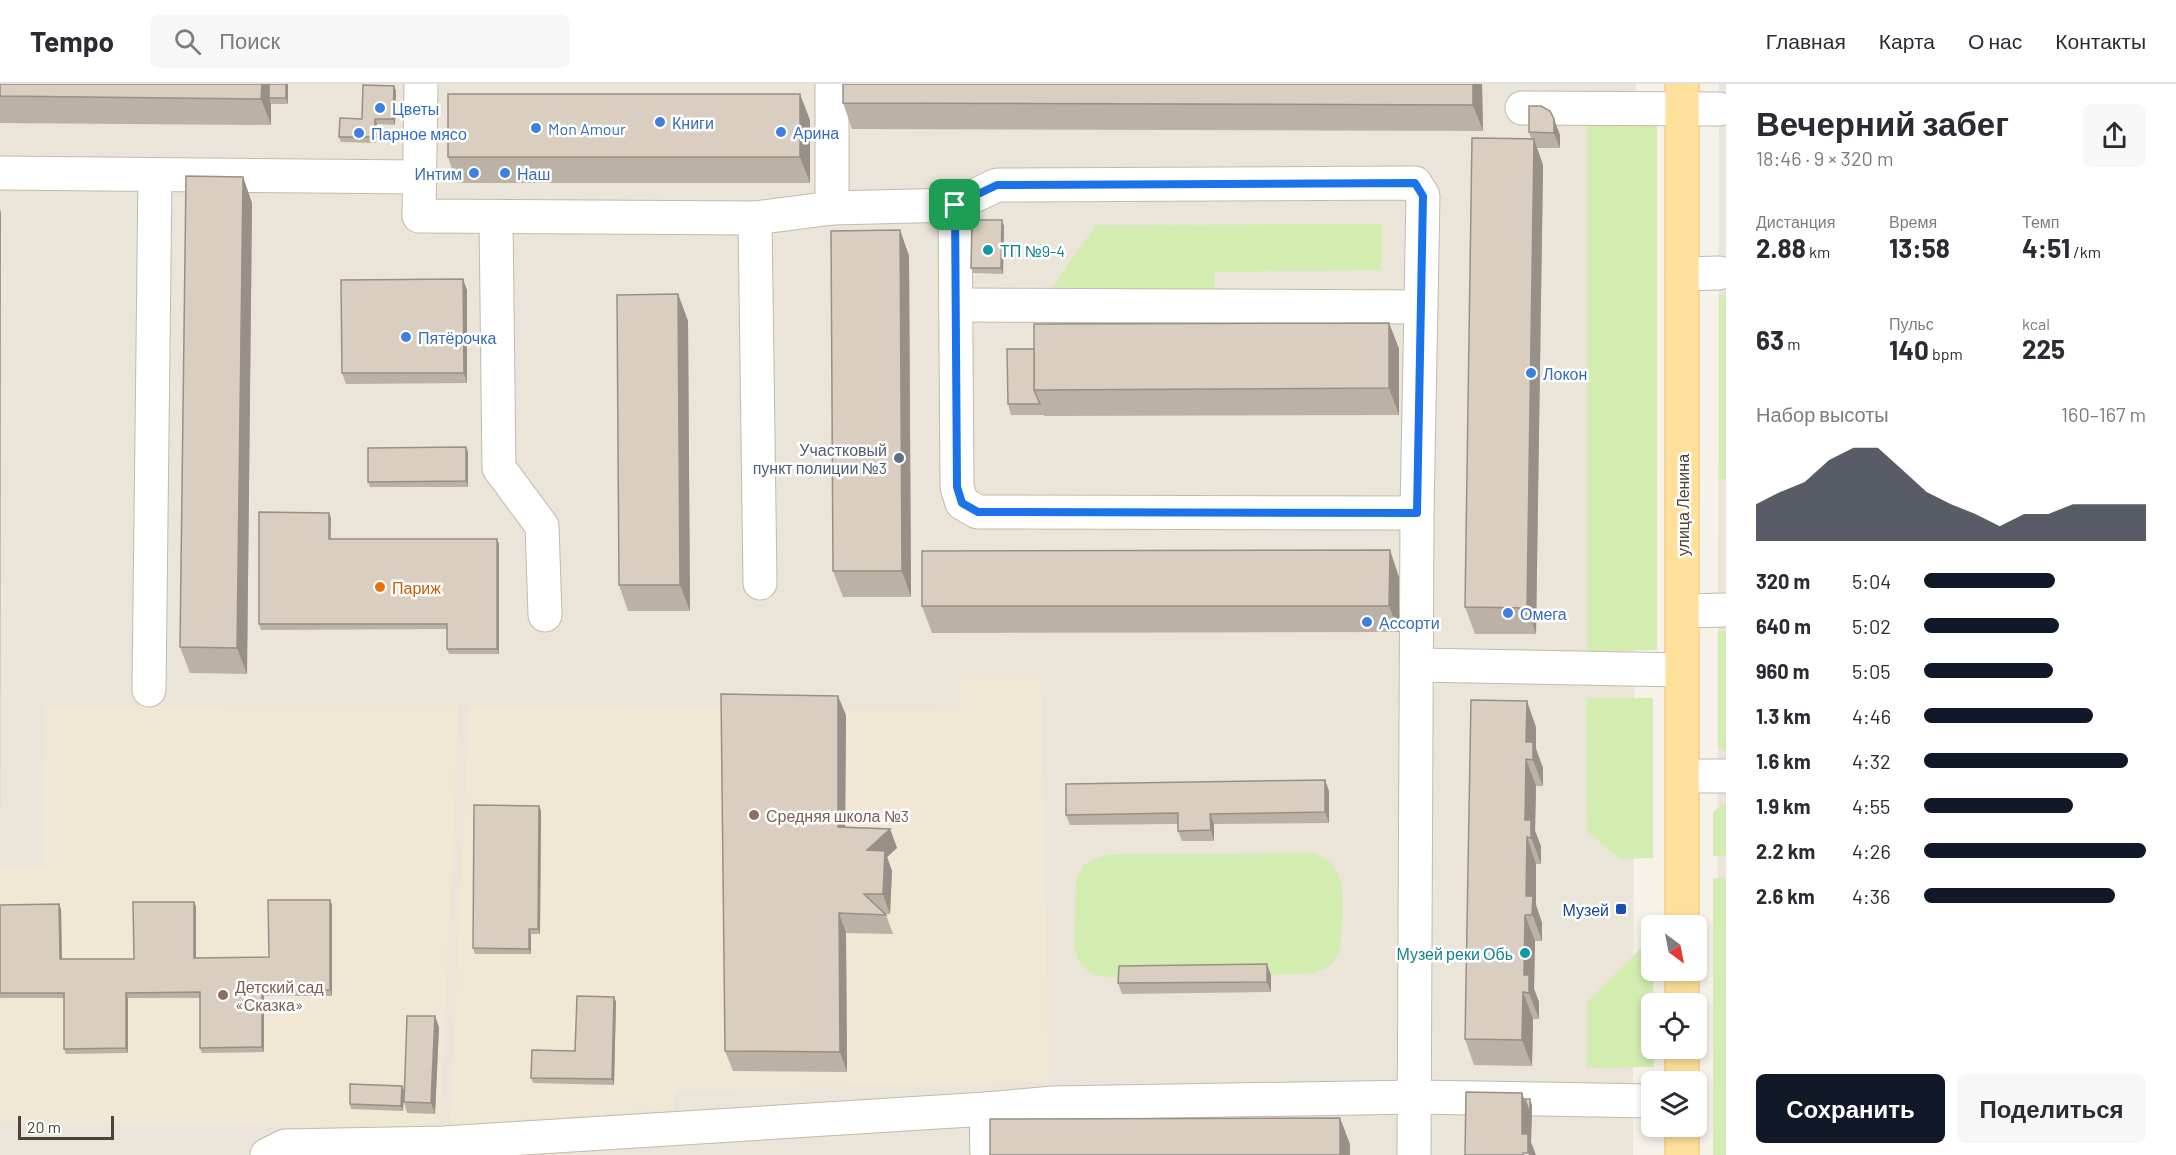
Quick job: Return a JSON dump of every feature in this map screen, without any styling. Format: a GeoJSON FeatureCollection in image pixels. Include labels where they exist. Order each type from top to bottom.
{"type":"FeatureCollection","features":[{"type":"Feature","properties":{"kind":"main road","name":"улица Ленина"},"geometry":{"type":"LineString","coordinates":[[1682,96],[1682,915]]}},
{"type":"Feature","properties":{"kind":"main road"},"geometry":{"type":"LineString","coordinates":[[1682,1137],[1682,1155]]}},
{"type":"Feature","properties":{"kind":"lane"},"geometry":{"type":"LineString","coordinates":[[421,84],[418,216],[755,218],[832,208],[955,205],[997,185],[1415,183],[1423,196],[1417,513],[1414,1155]]}},
{"type":"Feature","properties":{"kind":"lane"},"geometry":{"type":"LineString","coordinates":[[832,84],[832,208]]}},
{"type":"Feature","properties":{"kind":"lane"},"geometry":{"type":"LineString","coordinates":[[1522,108],[1682,96],[1719,109]]}},
{"type":"Feature","properties":{"kind":"lane"},"geometry":{"type":"LineString","coordinates":[[0,173],[419,177]]}},
{"type":"Feature","properties":{"kind":"lane"},"geometry":{"type":"LineString","coordinates":[[149,690],[155,175]]}},
{"type":"Feature","properties":{"kind":"lane"},"geometry":{"type":"LineString","coordinates":[[955,205],[957,487],[962,503],[978,512],[1417,513]]}},
{"type":"Feature","properties":{"kind":"lane"},"geometry":{"type":"LineString","coordinates":[[496,218],[499,468],[542,526],[544,615]]}},
{"type":"Feature","properties":{"kind":"lane"},"geometry":{"type":"LineString","coordinates":[[755,218],[760,583]]}},
{"type":"Feature","properties":{"kind":"lane"},"geometry":{"type":"LineString","coordinates":[[1682,274],[1719,273]]}},
{"type":"Feature","properties":{"kind":"lane"},"geometry":{"type":"LineString","coordinates":[[956,305],[1421,307]]}},
{"type":"Feature","properties":{"kind":"lane"},"geometry":{"type":"LineString","coordinates":[[1683,610],[1726,610]]}},
{"type":"Feature","properties":{"kind":"lane"},"geometry":{"type":"LineString","coordinates":[[1417,665],[1682,670]]}},
{"type":"Feature","properties":{"kind":"lane"},"geometry":{"type":"LineString","coordinates":[[1683,776],[1726,776]]}},
{"type":"Feature","properties":{"kind":"lane"},"geometry":{"type":"LineString","coordinates":[[267,1155],[285,1146],[407,1150],[1053,1103],[1415,1097],[1641,1101]]}},
{"type":"Feature","properties":{"kind":"lane"},"geometry":{"type":"LineString","coordinates":[[986,1109],[987,1155]]}},
{"type":"Feature","properties":{"kind":"shaded area"},"geometry":{"type":"Polygon","coordinates":[[[0,84],[1636,84],[1633,1155],[0,1155],[0,84]]]}},
{"type":"Feature","properties":{"kind":"shaded area"},"geometry":{"type":"Polygon","coordinates":[[[1719,84],[1726,84],[1726,1155],[1717,1155],[1719,84]]]}},
{"type":"Feature","properties":{"kind":"shaded area"},"geometry":{"type":"Polygon","coordinates":[[[1719,90],[1726,90],[1726,295],[1719,295],[1719,90]]]}},
{"type":"Feature","properties":{"kind":"shaded area","name":"Средняя школа №3"},"geometry":{"type":"Polygon","coordinates":[[[960,680],[1041,680],[1049,1082],[674,1091],[674,1109],[450,1125],[469,705],[960,711],[960,680]]]}},
{"type":"Feature","properties":{"kind":"shaded area","name":"Детский сад «Сказка»"},"geometry":{"type":"Polygon","coordinates":[[[459,704],[440,1127],[0,1123],[0,867],[44,867],[45,706],[459,704]]]}},
{"type":"Feature","properties":{"kind":"green space"},"geometry":{"type":"Polygon","coordinates":[[[1587,123],[1657,123],[1657,650],[1587,651],[1587,123]]]}},
{"type":"Feature","properties":{"kind":"green space"},"geometry":{"type":"Polygon","coordinates":[[[1382,224],[1382,270],[1215,272],[1214,297],[1044,299],[1096,225],[1382,224]]]}},
{"type":"Feature","properties":{"kind":"green space"},"geometry":{"type":"Polygon","coordinates":[[[1719,295],[1726,295],[1726,479],[1719,479],[1719,295]]]}},
{"type":"Feature","properties":{"kind":"green space"},"geometry":{"type":"Polygon","coordinates":[[[1718,631],[1726,631],[1726,753],[1718,746],[1718,631]]]}},
{"type":"Feature","properties":{"kind":"green space"},"geometry":{"type":"Polygon","coordinates":[[[1586,698],[1653,698],[1653,858],[1620,859],[1587,831],[1586,698]]]}},
{"type":"Feature","properties":{"kind":"green space"},"geometry":{"type":"Polygon","coordinates":[[[1726,803],[1726,856],[1713,856],[1713,812],[1726,803]]]}},
{"type":"Feature","properties":{"kind":"green space"},"geometry":{"type":"Polygon","coordinates":[[[1313,853],[1326,859],[1335,868],[1343,892],[1340,947],[1335,959],[1325,969],[1308,974],[1103,977],[1094,975],[1078,960],[1074,947],[1076,880],[1084,865],[1102,856],[1115,854],[1313,853]]]}},
{"type":"Feature","properties":{"kind":"green space"},"geometry":{"type":"Polygon","coordinates":[[[1713,878],[1726,878],[1726,1155],[1713,1155],[1713,878]]]}},
{"type":"Feature","properties":{"kind":"green space"},"geometry":{"type":"Polygon","coordinates":[[[1641,948],[1641,981],[1653,981],[1654,993],[1641,993],[1641,1059],[1654,1059],[1654,1067],[1587,1068],[1587,1002],[1641,948]]]}},
{"type":"Feature","properties":{"kind":"building"},"geometry":{"type":"Polygon","coordinates":[[[0,84],[262,84],[261,99],[0,96],[0,84]]]}},
{"type":"Feature","properties":{"kind":"building"},"geometry":{"type":"Polygon","coordinates":[[[269,84],[286,84],[286,98],[269,98],[269,84]]]}},
{"type":"Feature","properties":{"kind":"building"},"geometry":{"type":"Polygon","coordinates":[[[843,84],[1473,84],[1473,105],[843,103],[843,84]]]}},
{"type":"Feature","properties":{"kind":"building"},"geometry":{"type":"Polygon","coordinates":[[[363,85],[394,86],[393,119],[375,119],[374,137],[339,137],[340,118],[362,119],[363,85]]]}},
{"type":"Feature","properties":{"kind":"building"},"geometry":{"type":"Polygon","coordinates":[[[448,94],[800,94],[800,157],[448,157],[448,94]]]}},
{"type":"Feature","properties":{"kind":"building"},"geometry":{"type":"Polygon","coordinates":[[[1529,106],[1541,106],[1550,111],[1554,119],[1554,133],[1529,132],[1529,106]]]}},
{"type":"Feature","properties":{"kind":"building"},"geometry":{"type":"Polygon","coordinates":[[[1472,138],[1534,139],[1527,608],[1465,607],[1472,138]]]}},
{"type":"Feature","properties":{"kind":"building"},"geometry":{"type":"Polygon","coordinates":[[[186,176],[243,177],[237,648],[180,647],[186,176]]]}},
{"type":"Feature","properties":{"kind":"building","name":"ТП №9-4"},"geometry":{"type":"Polygon","coordinates":[[[972,220],[1002,220],[1001,268],[971,268],[972,220]]]}},
{"type":"Feature","properties":{"kind":"building"},"geometry":{"type":"Polygon","coordinates":[[[900,230],[902,571],[833,571],[831,231],[900,230]]]}},
{"type":"Feature","properties":{"kind":"building","name":"Пятёрочка"},"geometry":{"type":"Polygon","coordinates":[[[463,279],[464,373],[342,373],[341,280],[463,279]]]}},
{"type":"Feature","properties":{"kind":"building"},"geometry":{"type":"Polygon","coordinates":[[[678,294],[680,585],[619,585],[617,295],[678,294]]]}},
{"type":"Feature","properties":{"kind":"building"},"geometry":{"type":"Polygon","coordinates":[[[1389,323],[1389,388],[1034,390],[1034,324],[1389,323]]]}},
{"type":"Feature","properties":{"kind":"building"},"geometry":{"type":"Polygon","coordinates":[[[1007,349],[1034,349],[1034,390],[1040,404],[1008,404],[1007,349]]]}},
{"type":"Feature","properties":{"kind":"building"},"geometry":{"type":"Polygon","coordinates":[[[466,447],[466,481],[368,482],[368,448],[466,447]]]}},
{"type":"Feature","properties":{"kind":"building","name":"Париж"},"geometry":{"type":"Polygon","coordinates":[[[259,512],[329,513],[329,539],[497,539],[497,649],[447,649],[447,624],[259,624],[259,512]]]}},
{"type":"Feature","properties":{"kind":"building"},"geometry":{"type":"Polygon","coordinates":[[[1390,550],[1389,606],[922,606],[922,551],[1390,550]]]}},
{"type":"Feature","properties":{"kind":"building"},"geometry":{"type":"Polygon","coordinates":[[[721,694],[838,696],[838,827],[890,829],[867,850],[885,851],[883,894],[864,894],[886,915],[839,913],[840,1052],[725,1051],[721,694]]]}},
{"type":"Feature","properties":{"kind":"building"},"geometry":{"type":"Polygon","coordinates":[[[1471,700],[1527,701],[1526,742],[1533,742],[1533,760],[1526,759],[1525,820],[1531,820],[1531,838],[1527,837],[1526,896],[1533,896],[1532,915],[1525,915],[1524,975],[1529,975],[1529,993],[1523,992],[1522,1040],[1465,1039],[1471,700]]]}},
{"type":"Feature","properties":{"kind":"building"},"geometry":{"type":"Polygon","coordinates":[[[1325,780],[1325,812],[1210,814],[1211,830],[1178,831],[1178,813],[1066,815],[1066,784],[1325,780]]]}},
{"type":"Feature","properties":{"kind":"building"},"geometry":{"type":"Polygon","coordinates":[[[474,805],[539,806],[538,929],[529,929],[529,949],[473,948],[474,805]]]}},
{"type":"Feature","properties":{"kind":"building"},"geometry":{"type":"Polygon","coordinates":[[[268,900],[330,900],[330,990],[262,991],[262,1047],[200,1048],[200,992],[126,993],[126,1048],[64,1049],[64,993],[0,993],[0,905],[59,904],[60,959],[134,959],[133,902],[194,902],[194,958],[269,957],[268,900]]]}},
{"type":"Feature","properties":{"kind":"building"},"geometry":{"type":"Polygon","coordinates":[[[1267,964],[1267,982],[1118,983],[1119,966],[1267,964]]]}},
{"type":"Feature","properties":{"kind":"building"},"geometry":{"type":"Polygon","coordinates":[[[577,996],[614,997],[612,1079],[531,1078],[532,1050],[575,1051],[577,996]]]}},
{"type":"Feature","properties":{"kind":"building"},"geometry":{"type":"Polygon","coordinates":[[[407,1016],[435,1016],[431,1103],[404,1102],[407,1016]]]}},
{"type":"Feature","properties":{"kind":"building"},"geometry":{"type":"Polygon","coordinates":[[[350,1084],[402,1086],[401,1106],[350,1104],[350,1084]]]}},
{"type":"Feature","properties":{"kind":"building"},"geometry":{"type":"Polygon","coordinates":[[[1466,1092],[1522,1093],[1522,1134],[1528,1134],[1528,1153],[1523,1153],[1523,1155],[1465,1155],[1466,1092]]]}},
{"type":"Feature","properties":{"kind":"building"},"geometry":{"type":"Polygon","coordinates":[[[1525,1099],[1530,1099],[1530,1114],[1525,1099]]]}},
{"type":"Feature","properties":{"kind":"building"},"geometry":{"type":"Polygon","coordinates":[[[1340,1118],[1340,1155],[990,1155],[990,1119],[1340,1118]]]}},
{"type":"Feature","properties":{"kind":"place","name":"Цветы"},"geometry":{"type":"Point","coordinates":[380,108]}},
{"type":"Feature","properties":{"kind":"place","name":"Книги"},"geometry":{"type":"Point","coordinates":[660,122]}},
{"type":"Feature","properties":{"kind":"place","name":"Mon Amour"},"geometry":{"type":"Point","coordinates":[536,128]}},
{"type":"Feature","properties":{"kind":"place","name":"Арина"},"geometry":{"type":"Point","coordinates":[781,132]}},
{"type":"Feature","properties":{"kind":"place","name":"Парное мясо"},"geometry":{"type":"Point","coordinates":[359,133]}},
{"type":"Feature","properties":{"kind":"place","name":"Интим"},"geometry":{"type":"Point","coordinates":[474,173]}},
{"type":"Feature","properties":{"kind":"place","name":"Наш"},"geometry":{"type":"Point","coordinates":[505,173]}},
{"type":"Feature","properties":{"kind":"place","name":"ТП №9-4"},"geometry":{"type":"Point","coordinates":[988,250]}},
{"type":"Feature","properties":{"kind":"place","name":"Пятёрочка"},"geometry":{"type":"Point","coordinates":[406,337]}},
{"type":"Feature","properties":{"kind":"place","name":"Локон"},"geometry":{"type":"Point","coordinates":[1531,373]}},
{"type":"Feature","properties":{"kind":"place","name":"Участковый пункт полиции №3"},"geometry":{"type":"Point","coordinates":[899,458]}},
{"type":"Feature","properties":{"kind":"place","name":"Париж"},"geometry":{"type":"Point","coordinates":[380,587]}},
{"type":"Feature","properties":{"kind":"place","name":"Омега"},"geometry":{"type":"Point","coordinates":[1508,613]}},
{"type":"Feature","properties":{"kind":"place","name":"Ассорти"},"geometry":{"type":"Point","coordinates":[1367,622]}},
{"type":"Feature","properties":{"kind":"place","name":"Средняя школа №3"},"geometry":{"type":"Point","coordinates":[754,815]}},
{"type":"Feature","properties":{"kind":"place","name":"Музей"},"geometry":{"type":"Point","coordinates":[1621,909]}},
{"type":"Feature","properties":{"kind":"place","name":"Музей реки Обь"},"geometry":{"type":"Point","coordinates":[1525,953]}},
{"type":"Feature","properties":{"kind":"place","name":"Детский сад «Сказка»"},"geometry":{"type":"Point","coordinates":[223,995]}},
{"type":"Feature","properties":{"kind":"route"},"geometry":{"type":"LineString","coordinates":[[1415,183],[1423,196],[1417,513],[978,512],[962,503],[957,487],[955,205],[997,185],[1415,183]]}}]}
